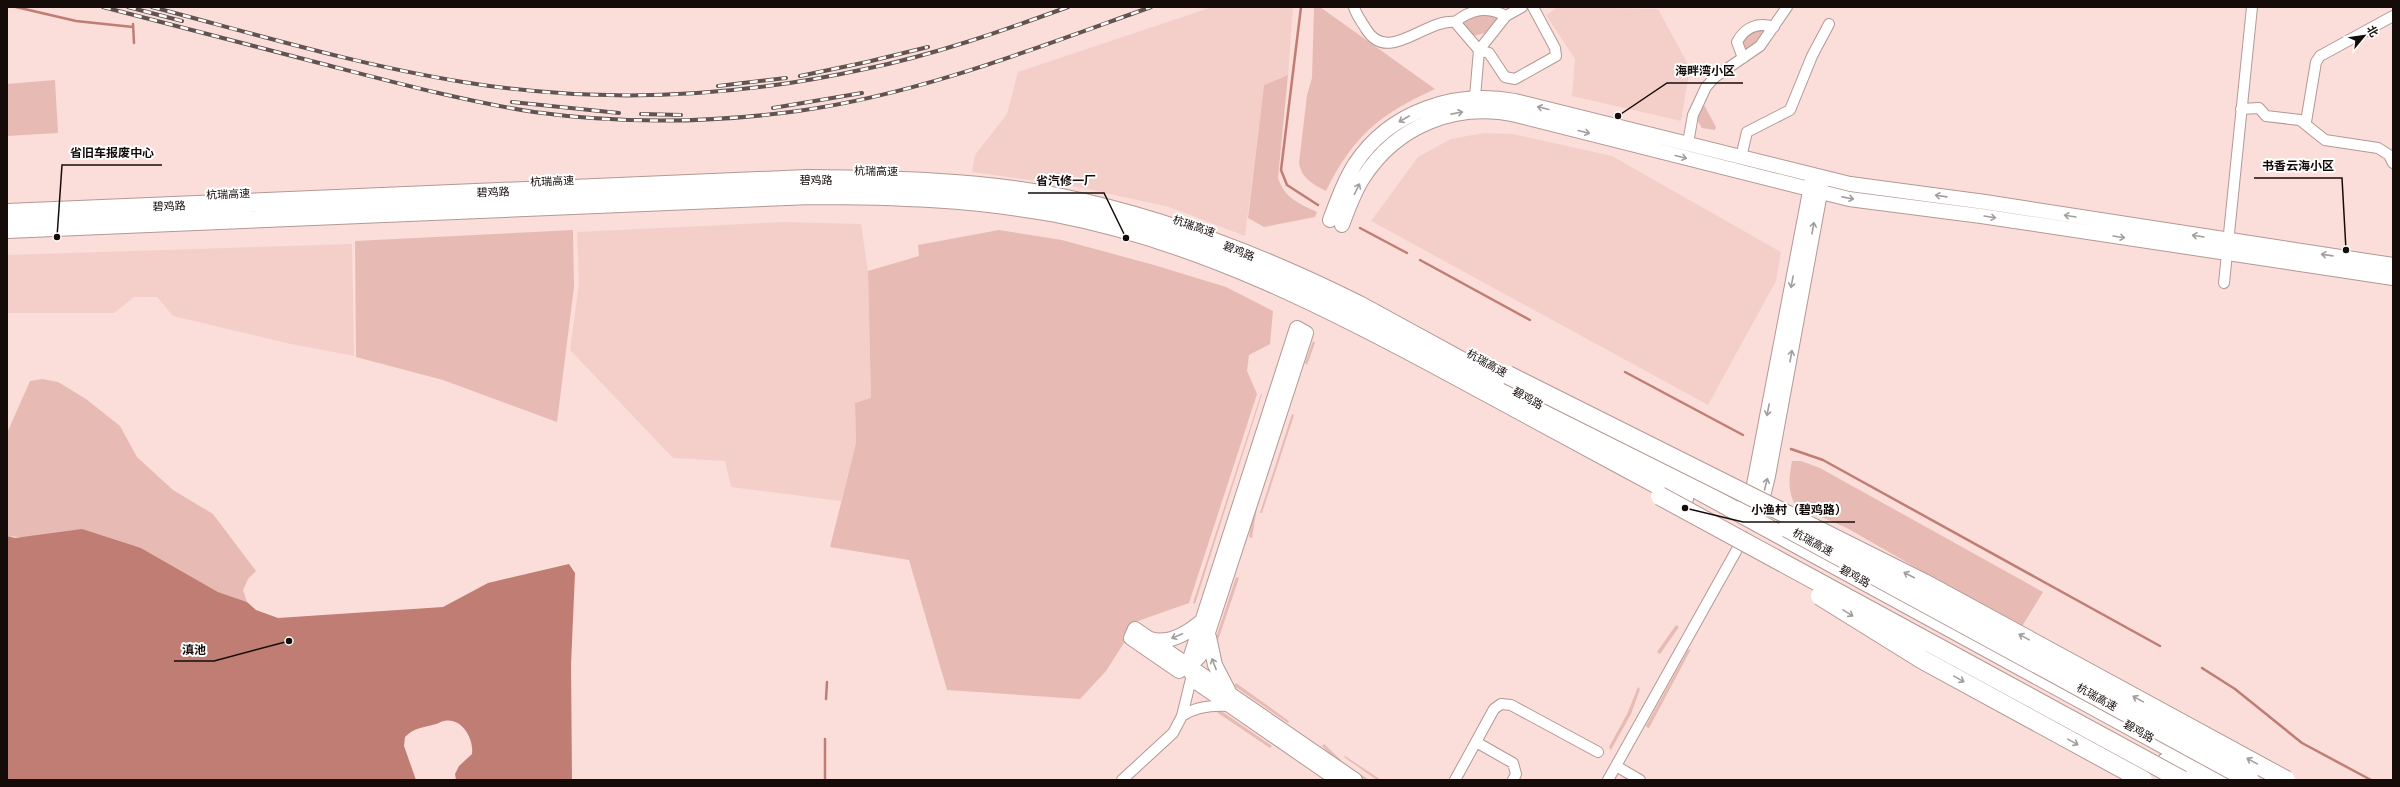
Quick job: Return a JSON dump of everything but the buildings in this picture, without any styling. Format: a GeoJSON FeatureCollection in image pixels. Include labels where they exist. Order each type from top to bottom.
{"type":"FeatureCollection","features":[{"type":"Feature","properties":{"kind":"highway","name":"杭瑞高速"},"geometry":{"type":"LineString","coordinates":[[7,204],[774,171],[902,172],[982,178],[1067,191],[1102,199],[1207,229],[1273,255],[1339,286],[1508,375],[2250,780]]}},
{"type":"Feature","properties":{"kind":"highway","name":"碧鸡路"},"geometry":{"type":"LineString","coordinates":[[7,213],[807,180],[950,184],[1057,197],[1134,216],[1211,240],[1322,287],[1745,522],[2200,780]]}},
{"type":"Feature","properties":{"kind":"highway","name":"碧鸡路"},"geometry":{"type":"LineString","coordinates":[[7,229],[812,195],[915,196],[986,203],[1056,214],[1132,232],[1206,256],[1316,302],[1745,522],[2229,780]]}},
{"type":"Feature","properties":{"kind":"highway"},"geometry":{"type":"LineString","coordinates":[[7,237],[821,203],[920,205],[1018,216],[1103,233],[1200,262],[1297,302],[1660,496],[2182,780]]}},
{"type":"Feature","properties":{"kind":"highway"},"geometry":{"type":"LineString","coordinates":[[1508,375],[1924,583],[2286,780]]}},
{"type":"Feature","properties":{"kind":"highway"},"geometry":{"type":"LineString","coordinates":[[1660,496],[1923,660],[2144,780]]}},
{"type":"Feature","properties":{"kind":"street"},"geometry":{"type":"LineString","coordinates":[[1354,7],[1371,36],[1382,43],[1398,41],[1440,23],[1455,22],[1465,14],[1482,9],[1506,16]]}},
{"type":"Feature","properties":{"kind":"street"},"geometry":{"type":"LineString","coordinates":[[1475,97],[1479,50],[1506,16],[1522,7]]}},
{"type":"Feature","properties":{"kind":"street"},"geometry":{"type":"LineString","coordinates":[[1455,22],[1479,50],[1489,53],[1500,73],[1510,79],[1519,78],[1553,60],[1557,53],[1533,7]]}},
{"type":"Feature","properties":{"kind":"street"},"geometry":{"type":"LineString","coordinates":[[1688,143],[1693,116],[1706,87],[1715,76],[1760,46],[1787,7]]}},
{"type":"Feature","properties":{"kind":"street"},"geometry":{"type":"LineString","coordinates":[[2224,283],[2252,7]]}},
{"type":"Feature","properties":{"kind":"street"},"geometry":{"type":"LineString","coordinates":[[2306,122],[2316,62],[2320,56],[2393,16]]}},
{"type":"Feature","properties":{"kind":"street"},"geometry":{"type":"LineString","coordinates":[[1743,58],[1737,42],[1747,29],[1764,24],[1774,27]]}},
{"type":"Feature","properties":{"kind":"street"},"geometry":{"type":"LineString","coordinates":[[1741,157],[1747,132],[1790,110],[1812,56],[1829,24]]}},
{"type":"Feature","properties":{"kind":"street"},"geometry":{"type":"LineString","coordinates":[[2393,265],[2227,247],[1849,199],[1516,115],[1492,111],[1469,111],[1435,119],[1413,129],[1393,143],[1377,159],[1362,179],[1336,222],[1356,164],[1384,132],[1408,116],[1428,107],[1448,101],[1475,97],[1515,101],[1850,184],[1985,202],[2227,247],[2393,278]]}},
{"type":"Feature","properties":{"kind":"street"},"geometry":{"type":"LineString","coordinates":[[2241,109],[2259,108],[2266,116],[2306,122],[2315,133],[2325,140],[2378,148],[2389,155],[2393,163]]}},
{"type":"Feature","properties":{"kind":"street"},"geometry":{"type":"LineString","coordinates":[[1608,780],[1745,522],[1763,496],[1768,476],[1818,176]]}},
{"type":"Feature","properties":{"kind":"street"},"geometry":{"type":"LineString","coordinates":[[1197,683],[1188,665],[1206,625],[1306,333],[1297,328],[1206,625],[1211,654],[1230,700]]}},
{"type":"Feature","properties":{"kind":"street"},"geometry":{"type":"LineString","coordinates":[[1148,638],[1158,642],[1177,637],[1206,625]]}},
{"type":"Feature","properties":{"kind":"street"},"geometry":{"type":"LineString","coordinates":[[1338,780],[1230,700],[1188,665],[1135,630],[1131,638],[1172,666],[1197,683],[1230,700],[1355,780]]}},
{"type":"Feature","properties":{"kind":"street"},"geometry":{"type":"LineString","coordinates":[[1172,666],[1188,665]]}},
{"type":"Feature","properties":{"kind":"street"},"geometry":{"type":"LineString","coordinates":[[1122,780],[1173,733],[1197,683]]}},
{"type":"Feature","properties":{"kind":"street"},"geometry":{"type":"LineString","coordinates":[[1182,716],[1189,711],[1230,700]]}},
{"type":"Feature","properties":{"kind":"street"},"geometry":{"type":"LineString","coordinates":[[1455,780],[1494,709],[1506,704],[1598,752]]}},
{"type":"Feature","properties":{"kind":"street"},"geometry":{"type":"LineString","coordinates":[[1476,742],[1513,763],[1516,774],[1513,780]]}},
{"type":"Feature","properties":{"kind":"street"},"geometry":{"type":"LineString","coordinates":[[1616,766],[1640,780]]}},
{"type":"Feature","properties":{"kind":"shaded area"},"geometry":{"type":"Polygon","coordinates":[[[1212,7],[1293,7],[1288,75],[1264,85],[1245,236],[1169,207],[1078,187],[972,172],[975,155],[1007,114],[1018,72],[1212,7]]]}},
{"type":"Feature","properties":{"kind":"shaded area"},"geometry":{"type":"Polygon","coordinates":[[[1314,7],[1320,7],[1435,89],[1399,108],[1383,118],[1370,129],[1347,155],[1326,191],[1305,177],[1300,169],[1299,163],[1307,95],[1312,78],[1314,7]]]}},
{"type":"Feature","properties":{"kind":"shaded area"},"geometry":{"type":"Polygon","coordinates":[[[1558,7],[1658,9],[1690,68],[1681,121],[1572,96],[1575,59],[1546,15],[1558,7]]]}},
{"type":"Feature","properties":{"kind":"shaded area"},"geometry":{"type":"Polygon","coordinates":[[[1479,12],[1497,16],[1497,19],[1485,33],[1474,36],[1465,29],[1462,23],[1479,12]]]}},
{"type":"Feature","properties":{"kind":"shaded area"},"geometry":{"type":"Polygon","coordinates":[[[1762,27],[1765,31],[1764,33],[1750,48],[1743,52],[1743,41],[1746,35],[1762,27]]]}},
{"type":"Feature","properties":{"kind":"shaded area"},"geometry":{"type":"Polygon","coordinates":[[[1288,75],[1278,178],[1288,195],[1298,203],[1317,212],[1315,217],[1264,227],[1248,218],[1264,85],[1288,75]]]}},
{"type":"Feature","properties":{"kind":"shaded area"},"geometry":{"type":"Polygon","coordinates":[[[55,80],[58,133],[7,136],[7,84],[55,80]]]}},
{"type":"Feature","properties":{"kind":"shaded area"},"geometry":{"type":"Polygon","coordinates":[[[1703,103],[1716,127],[1715,130],[1702,128],[1696,118],[1703,103]]]}},
{"type":"Feature","properties":{"kind":"shaded area"},"geometry":{"type":"Polygon","coordinates":[[[1484,133],[1513,134],[1612,156],[1781,252],[1776,281],[1708,405],[1371,221],[1418,157],[1451,139],[1484,133]]]}},
{"type":"Feature","properties":{"kind":"shaded area"},"geometry":{"type":"Polygon","coordinates":[[[784,222],[861,224],[868,271],[871,398],[855,404],[856,443],[841,501],[731,487],[725,461],[673,458],[570,350],[579,284],[577,232],[784,222]]]}},
{"type":"Feature","properties":{"kind":"shaded area"},"geometry":{"type":"Polygon","coordinates":[[[573,230],[574,287],[557,422],[443,380],[356,357],[355,241],[573,230]]]}},
{"type":"Feature","properties":{"kind":"shaded area"},"geometry":{"type":"Polygon","coordinates":[[[999,230],[1062,240],[1154,265],[1226,287],[1273,311],[1270,344],[1249,355],[1247,371],[1257,394],[1189,603],[1138,621],[1106,671],[1080,699],[947,690],[909,560],[830,547],[856,443],[855,403],[871,398],[868,271],[919,256],[918,245],[999,230]]]}},
{"type":"Feature","properties":{"kind":"shaded area"},"geometry":{"type":"Polygon","coordinates":[[[352,244],[354,356],[291,344],[173,316],[157,297],[134,297],[114,313],[7,313],[7,255],[352,244]]]}},
{"type":"Feature","properties":{"kind":"shaded area"},"geometry":{"type":"Polygon","coordinates":[[[1313,341],[1315,343],[1307,365],[1305,363],[1313,341]]]}},
{"type":"Feature","properties":{"kind":"shaded area"},"geometry":{"type":"Polygon","coordinates":[[[42,379],[58,382],[86,399],[120,426],[137,457],[173,490],[213,514],[256,571],[248,579],[243,590],[247,602],[218,592],[141,548],[7,536],[7,433],[30,381],[42,379]]]}},
{"type":"Feature","properties":{"kind":"shaded area"},"geometry":{"type":"Polygon","coordinates":[[[1269,393],[1270,394],[1196,618],[1196,616],[1269,393]]]}},
{"type":"Feature","properties":{"kind":"shaded area"},"geometry":{"type":"Polygon","coordinates":[[[1262,394],[1195,604],[1193,603],[1262,394]]]}},
{"type":"Feature","properties":{"kind":"shaded area"},"geometry":{"type":"Polygon","coordinates":[[[1286,411],[1288,413],[1257,507],[1252,538],[1249,537],[1252,517],[1286,411]]]}},
{"type":"Feature","properties":{"kind":"shaded area"},"geometry":{"type":"Polygon","coordinates":[[[1292,414],[1294,415],[1262,513],[1260,513],[1292,414]]]}},
{"type":"Feature","properties":{"kind":"shaded area"},"geometry":{"type":"Polygon","coordinates":[[[1792,461],[1801,461],[1820,468],[2043,592],[2021,628],[1847,528],[1796,506],[1790,489],[1792,461]]]}},
{"type":"Feature","properties":{"kind":"shaded area"},"geometry":{"type":"Polygon","coordinates":[[[82,529],[141,548],[218,592],[247,602],[256,610],[278,618],[443,607],[488,583],[569,564],[575,573],[571,665],[572,780],[456,780],[455,774],[459,766],[472,754],[471,742],[466,730],[456,722],[443,721],[419,728],[412,731],[405,737],[404,746],[416,780],[7,780],[7,536],[15,538],[82,529]]]}},
{"type":"Feature","properties":{"kind":"shaded area"},"geometry":{"type":"Polygon","coordinates":[[[1236,577],[1239,578],[1218,640],[1216,638],[1236,577]]]}},
{"type":"Feature","properties":{"kind":"shaded area"},"geometry":{"type":"Polygon","coordinates":[[[1676,625],[1679,627],[1660,654],[1657,652],[1676,625]]]}},
{"type":"Feature","properties":{"kind":"shaded area"},"geometry":{"type":"Polygon","coordinates":[[[1691,649],[1648,728],[1646,726],[1688,650],[1691,649]]]}},
{"type":"Feature","properties":{"kind":"shaded area"},"geometry":{"type":"Polygon","coordinates":[[[1236,683],[1289,721],[1288,723],[1234,686],[1236,683]]]}},
{"type":"Feature","properties":{"kind":"shaded area"},"geometry":{"type":"Polygon","coordinates":[[[1638,687],[1640,689],[1631,714],[1611,750],[1609,747],[1627,714],[1638,687]]]}},
{"type":"Feature","properties":{"kind":"shaded area"},"geometry":{"type":"Polygon","coordinates":[[[1217,708],[1272,746],[1270,748],[1215,711],[1217,708]]]}},
{"type":"Feature","properties":{"kind":"shaded area"},"geometry":{"type":"Polygon","coordinates":[[[1324,744],[1344,763],[1369,780],[1363,779],[1350,772],[1322,746],[1324,744]]]}},
{"type":"Feature","properties":{"kind":"shaded area"},"geometry":{"type":"Polygon","coordinates":[[[1345,756],[1381,780],[1377,780],[1344,757],[1345,756]]]}},
{"type":"Feature","properties":{"kind":"waterway"},"geometry":{"type":"LineString","coordinates":[[16,7],[76,21],[133,27]]}},
{"type":"Feature","properties":{"kind":"waterway"},"geometry":{"type":"LineString","coordinates":[[1301,7],[1281,170],[1287,185],[1318,205]]}},
{"type":"Feature","properties":{"kind":"waterway"},"geometry":{"type":"LineString","coordinates":[[133,24],[134,43]]}},
{"type":"Feature","properties":{"kind":"waterway"},"geometry":{"type":"LineString","coordinates":[[1360,228],[1407,253]]}},
{"type":"Feature","properties":{"kind":"waterway"},"geometry":{"type":"LineString","coordinates":[[1420,260],[1530,320]]}},
{"type":"Feature","properties":{"kind":"waterway"},"geometry":{"type":"LineString","coordinates":[[1625,372],[1743,435]]}},
{"type":"Feature","properties":{"kind":"waterway"},"geometry":{"type":"LineString","coordinates":[[1791,449],[1823,460],[2160,646]]}},
{"type":"Feature","properties":{"kind":"waterway"},"geometry":{"type":"LineString","coordinates":[[2202,668],[2235,689],[2302,743],[2371,780]]}},
{"type":"Feature","properties":{"kind":"waterway"},"geometry":{"type":"LineString","coordinates":[[826,699],[827,682]]}},
{"type":"Feature","properties":{"kind":"waterway"},"geometry":{"type":"LineString","coordinates":[[825,739],[825,780]]}},
{"type":"Feature","properties":{"kind":"railway"},"geometry":{"type":"LineString","coordinates":[[103,7],[454,97],[534,112],[600,119],[633,120],[699,120],[732,118],[798,111],[843,103],[888,93],[977,68],[1151,7]]}},
{"type":"Feature","properties":{"kind":"railway"},"geometry":{"type":"LineString","coordinates":[[128,7],[182,21]]}},
{"type":"Feature","properties":{"kind":"railway"},"geometry":{"type":"LineString","coordinates":[[152,7],[346,58],[424,75],[513,89],[614,95],[665,95],[715,92],[815,79],[865,69],[942,50],[1068,7]]}},
{"type":"Feature","properties":{"kind":"railway"},"geometry":{"type":"LineString","coordinates":[[800,76],[928,47]]}},
{"type":"Feature","properties":{"kind":"railway"},"geometry":{"type":"LineString","coordinates":[[718,86],[786,78]]}},
{"type":"Feature","properties":{"kind":"railway"},"geometry":{"type":"LineString","coordinates":[[773,108],[862,93]]}},
{"type":"Feature","properties":{"kind":"railway"},"geometry":{"type":"LineString","coordinates":[[512,102],[619,113]]}},
{"type":"Feature","properties":{"kind":"railway"},"geometry":{"type":"LineString","coordinates":[[641,114],[681,115]]}},
{"type":"Feature","properties":{"kind":"place","name":"海畔湾小区"},"geometry":{"type":"Point","coordinates":[1618,116]}},
{"type":"Feature","properties":{"kind":"place","name":"省旧车报废中心"},"geometry":{"type":"Point","coordinates":[57,237]}},
{"type":"Feature","properties":{"kind":"place","name":"省汽修一厂"},"geometry":{"type":"Point","coordinates":[1126,238]}},
{"type":"Feature","properties":{"kind":"place","name":"书香云海小区"},"geometry":{"type":"Point","coordinates":[2346,250]}},
{"type":"Feature","properties":{"kind":"place","name":"小渔村（碧鸡路）"},"geometry":{"type":"Point","coordinates":[1685,508]}},
{"type":"Feature","properties":{"kind":"place","name":"滇池"},"geometry":{"type":"Point","coordinates":[289,641]}}]}
